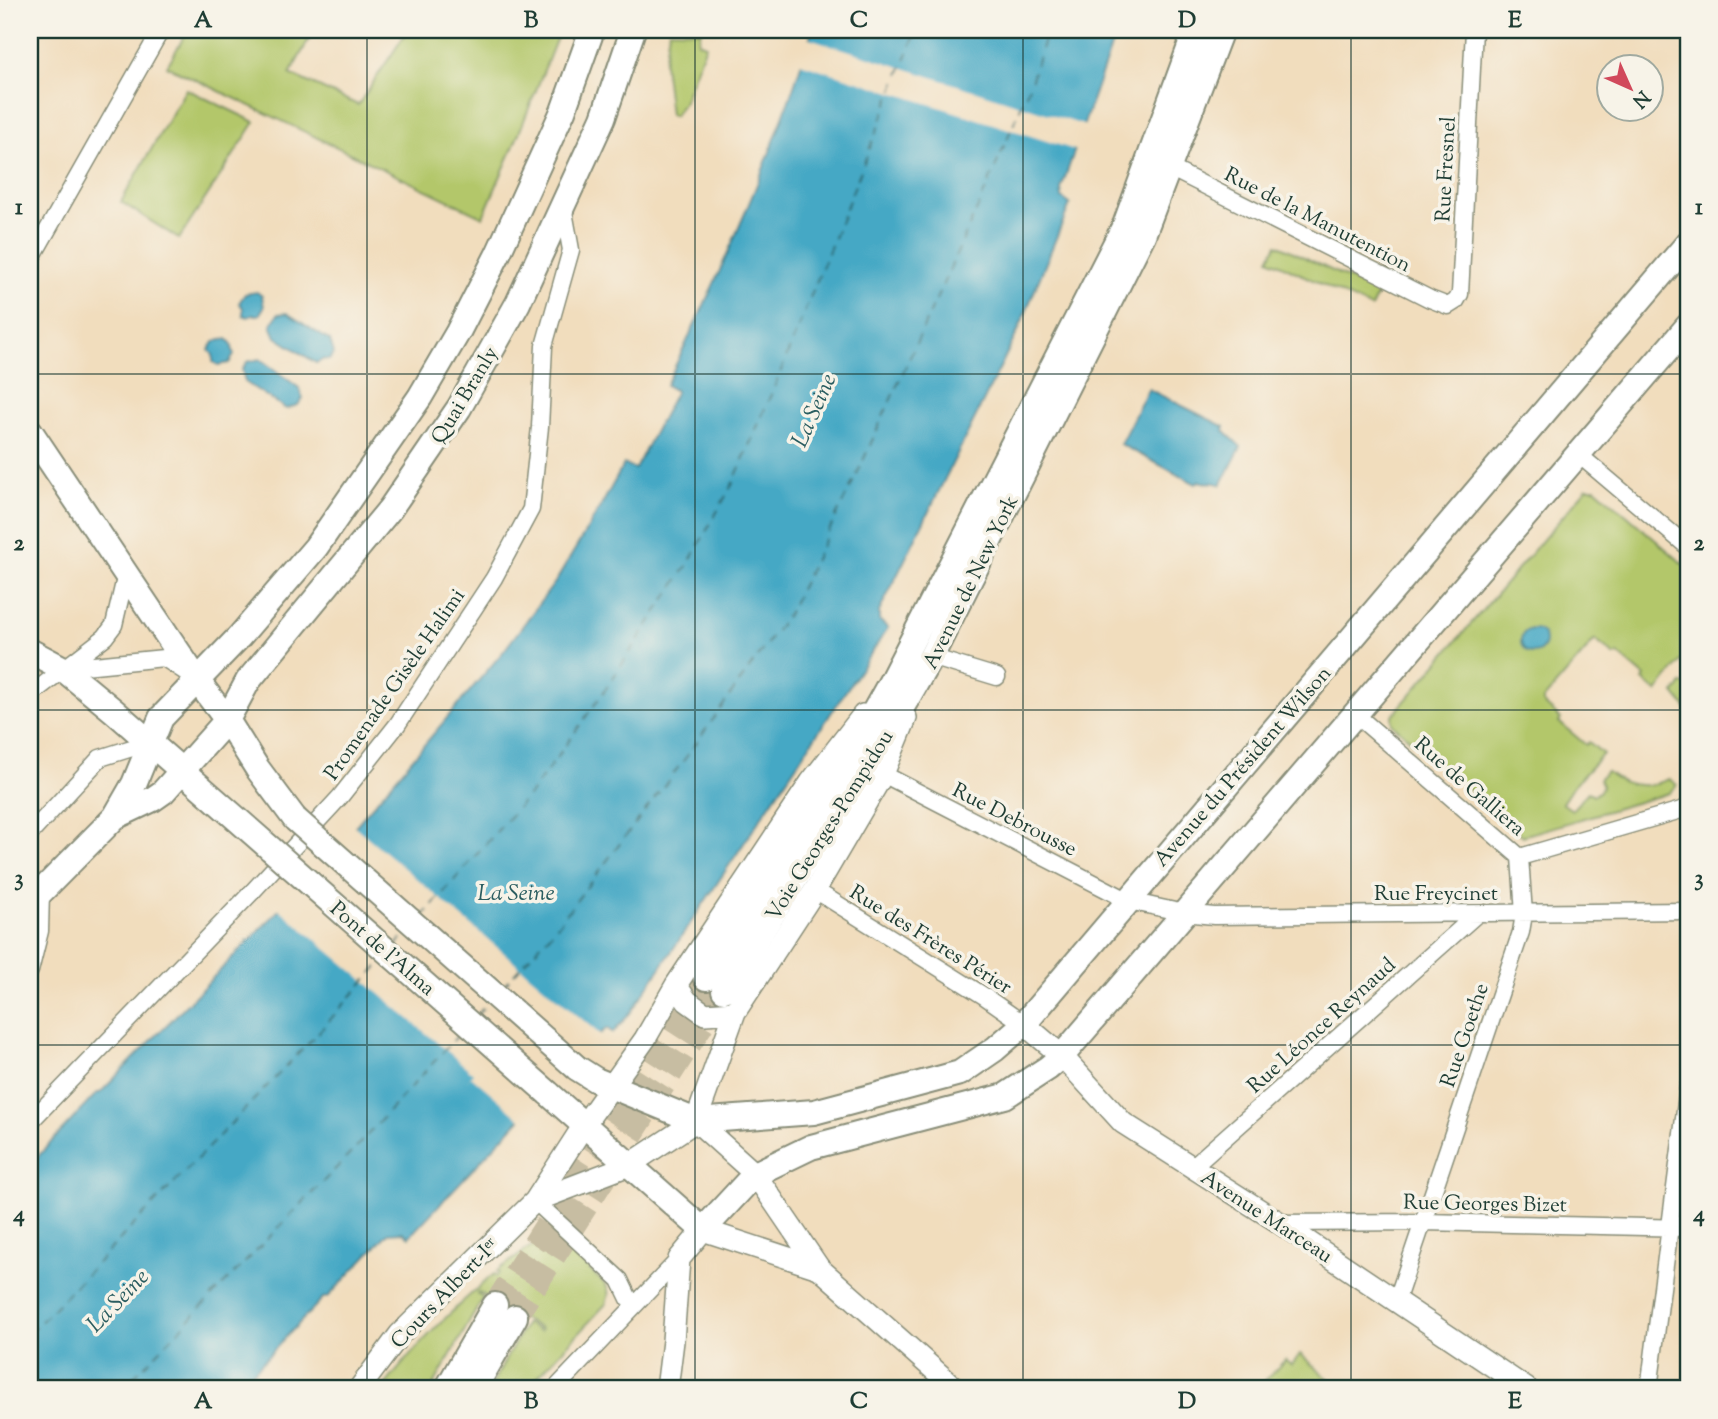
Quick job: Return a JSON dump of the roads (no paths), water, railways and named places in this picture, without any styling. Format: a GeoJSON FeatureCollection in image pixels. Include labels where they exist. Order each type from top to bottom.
{"type":"FeatureCollection","features":[{"type":"Feature","properties":{"kind":"main road","name":"Quai Branly"},"geometry":{"type":"LineString","coordinates":[[115,817],[134,784],[162,718],[239,637],[316,547],[420,397],[458,332],[498,254],[564,111],[592,30]]}},
{"type":"Feature","properties":{"kind":"main road","name":"Quai Branly"},"geometry":{"type":"LineString","coordinates":[[115,817],[153,799],[227,720],[248,681],[390,509],[459,408],[518,303],[603,118],[633,30]]}},
{"type":"Feature","properties":{"kind":"main road","name":"Avenue de New York"},"geometry":{"type":"LineString","coordinates":[[893,678],[1125,225],[1196,30]]}},
{"type":"Feature","properties":{"kind":"main road","name":"Avenue de New York"},"geometry":{"type":"LineString","coordinates":[[931,657],[1131,259],[1170,168],[1221,30]]}},
{"type":"Feature","properties":{"kind":"main road","name":"Avenue du Président Wilson"},"geometry":{"type":"LineString","coordinates":[[696,1121],[814,1112],[960,1073],[995,1049],[1024,1024],[1688,243]]}},
{"type":"Feature","properties":{"kind":"main road"},"geometry":{"type":"LineString","coordinates":[[703,1230],[755,1174],[811,1146],[1005,1096],[1062,1056],[1688,326]]}},
{"type":"Feature","properties":{"kind":"main road","name":"Pont de l'Alma"},"geometry":{"type":"LineString","coordinates":[[30,431],[257,768],[296,819],[577,1068],[611,1086],[696,1121]]}},
{"type":"Feature","properties":{"kind":"main road","name":"Pont de l'Alma"},"geometry":{"type":"LineString","coordinates":[[30,651],[62,668],[151,742],[703,1230]]}},
{"type":"Feature","properties":{"kind":"main road","name":"Voie Georges-Pompidou"},"geometry":{"type":"LineString","coordinates":[[722,993],[871,761],[931,657]]}},
{"type":"Feature","properties":{"kind":"main road","name":"Voie Georges-Pompidou"},"geometry":{"type":"LineString","coordinates":[[722,993],[893,678]]}},
{"type":"Feature","properties":{"kind":"main road"},"geometry":{"type":"LineString","coordinates":[[35,897],[115,817]]}},
{"type":"Feature","properties":{"kind":"main road"},"geometry":{"type":"LineString","coordinates":[[447,1389],[505,1311],[474,1389]]}},
{"type":"Feature","properties":{"kind":"street"},"geometry":{"type":"LineString","coordinates":[[30,261],[161,30]]}},
{"type":"Feature","properties":{"kind":"street","name":"Rue Fresnel"},"geometry":{"type":"LineString","coordinates":[[1448,306],[1460,294],[1474,30]]}},
{"type":"Feature","properties":{"kind":"street","name":"Rue de la Manutention"},"geometry":{"type":"LineString","coordinates":[[1170,168],[1448,306]]}},
{"type":"Feature","properties":{"kind":"street","name":"Promenade Gisèle Halimi"},"geometry":{"type":"LineString","coordinates":[[30,1122],[340,797],[397,725],[494,578],[531,509],[540,426],[544,346],[571,250],[563,205]]}},
{"type":"Feature","properties":{"kind":"street"},"geometry":{"type":"LineString","coordinates":[[1578,454],[1688,547]]}},
{"type":"Feature","properties":{"kind":"street"},"geometry":{"type":"LineString","coordinates":[[30,695],[105,637],[114,625],[126,574]]}},
{"type":"Feature","properties":{"kind":"street"},"geometry":{"type":"LineString","coordinates":[[931,657],[997,677]]}},
{"type":"Feature","properties":{"kind":"street","name":"Avenue de New York"},"geometry":{"type":"LineString","coordinates":[[696,1121],[722,993],[815,890],[883,774],[931,657]]}},
{"type":"Feature","properties":{"kind":"street"},"geometry":{"type":"LineString","coordinates":[[62,668],[164,658],[197,680]]}},
{"type":"Feature","properties":{"kind":"street","name":"Avenue de New York"},"geometry":{"type":"LineString","coordinates":[[535,1201],[584,1125],[645,1039],[676,985],[811,782],[893,678]]}},
{"type":"Feature","properties":{"kind":"street","name":"Rue de Galliera"},"geometry":{"type":"LineString","coordinates":[[1355,714],[1520,857],[1688,808]]}},
{"type":"Feature","properties":{"kind":"street"},"geometry":{"type":"LineString","coordinates":[[30,834],[100,758],[151,742]]}},
{"type":"Feature","properties":{"kind":"street","name":"Rue Debrousse"},"geometry":{"type":"LineString","coordinates":[[883,774],[1129,901],[1184,913]]}},
{"type":"Feature","properties":{"kind":"street","name":"Rue Goethe"},"geometry":{"type":"LineString","coordinates":[[1396,1302],[1521,932],[1524,914],[1520,857]]}},
{"type":"Feature","properties":{"kind":"street","name":"Rue des Frères Périer"},"geometry":{"type":"LineString","coordinates":[[815,890],[1024,1024]]}},
{"type":"Feature","properties":{"kind":"street"},"geometry":{"type":"LineString","coordinates":[[30,971],[40,931],[35,897]]}},
{"type":"Feature","properties":{"kind":"street","name":"Rue Freycinet"},"geometry":{"type":"LineString","coordinates":[[1184,913],[1214,916],[1688,911]]}},
{"type":"Feature","properties":{"kind":"street","name":"Rue Léonce Reynaud"},"geometry":{"type":"LineString","coordinates":[[1192,1167],[1477,914]]}},
{"type":"Feature","properties":{"kind":"street"},"geometry":{"type":"LineString","coordinates":[[676,985],[687,1001],[705,1014],[722,993]]}},
{"type":"Feature","properties":{"kind":"street","name":"Avenue Marceau"},"geometry":{"type":"LineString","coordinates":[[1024,1024],[1062,1056],[1123,1123],[1280,1223],[1527,1389]]}},
{"type":"Feature","properties":{"kind":"street"},"geometry":{"type":"LineString","coordinates":[[1649,1389],[1688,1087]]}},
{"type":"Feature","properties":{"kind":"street"},"geometry":{"type":"LineString","coordinates":[[633,1307],[620,1280],[535,1201],[629,1165],[696,1121],[755,1174],[819,1268],[956,1389]]}},
{"type":"Feature","properties":{"kind":"street","name":"Cours Albert-Iᵉʳ"},"geometry":{"type":"LineString","coordinates":[[359,1389],[400,1334],[535,1201]]}},
{"type":"Feature","properties":{"kind":"street","name":"Rue Georges Bizet"},"geometry":{"type":"LineString","coordinates":[[1280,1223],[1423,1222],[1688,1228]]}},
{"type":"Feature","properties":{"kind":"street"},"geometry":{"type":"LineString","coordinates":[[555,1389],[679,1259],[703,1230],[819,1268]]}},
{"type":"Feature","properties":{"kind":"street"},"geometry":{"type":"LineString","coordinates":[[667,1389],[679,1259]]}},
{"type":"Feature","properties":{"kind":"water","name":"La Seine"},"geometry":{"type":"Polygon","coordinates":[[[812,30],[1117,30],[1061,189],[1062,198],[1070,204],[1018,331],[879,612],[879,620],[888,628],[631,1012],[613,1033],[607,1028],[600,1034],[409,1237],[403,1232],[388,1233],[237,1389],[30,1389],[30,1165],[97,1093],[100,1093],[282,907],[358,823],[503,652],[556,581],[624,464],[635,469],[676,391],[666,385],[746,210],[781,121],[812,30]]]}},
{"type":"Feature","properties":{"kind":"water"},"geometry":{"type":"Polygon","coordinates":[[[257,292],[262,296],[264,307],[259,315],[243,315],[243,308],[239,303],[245,294],[257,292]]]}},
{"type":"Feature","properties":{"kind":"water"},"geometry":{"type":"Polygon","coordinates":[[[287,313],[330,341],[334,353],[329,360],[316,363],[276,337],[271,325],[278,314],[287,313]]]}},
{"type":"Feature","properties":{"kind":"water"},"geometry":{"type":"Polygon","coordinates":[[[227,339],[234,355],[229,363],[218,365],[213,362],[213,355],[209,350],[215,341],[227,339]]]}},
{"type":"Feature","properties":{"kind":"water"},"geometry":{"type":"Polygon","coordinates":[[[260,359],[299,388],[303,398],[298,405],[286,409],[245,382],[242,370],[247,362],[260,359]]]}},
{"type":"Feature","properties":{"kind":"water"},"geometry":{"type":"Polygon","coordinates":[[[1148,389],[1225,427],[1224,431],[1241,447],[1221,485],[1199,481],[1196,484],[1120,444],[1148,389]]]}},
{"type":"Feature","properties":{"kind":"water"},"geometry":{"type":"Polygon","coordinates":[[[1533,629],[1542,632],[1545,641],[1542,650],[1533,653],[1524,650],[1521,641],[1524,632],[1533,629]]]}},
{"type":"Feature","properties":{"kind":"tunnel"},"geometry":{"type":"LineString","coordinates":[[495,1305],[706,978]]}},
{"type":"Feature","properties":{"kind":"tunnel"},"geometry":{"type":"LineString","coordinates":[[515,1317],[724,990]]}}]}
